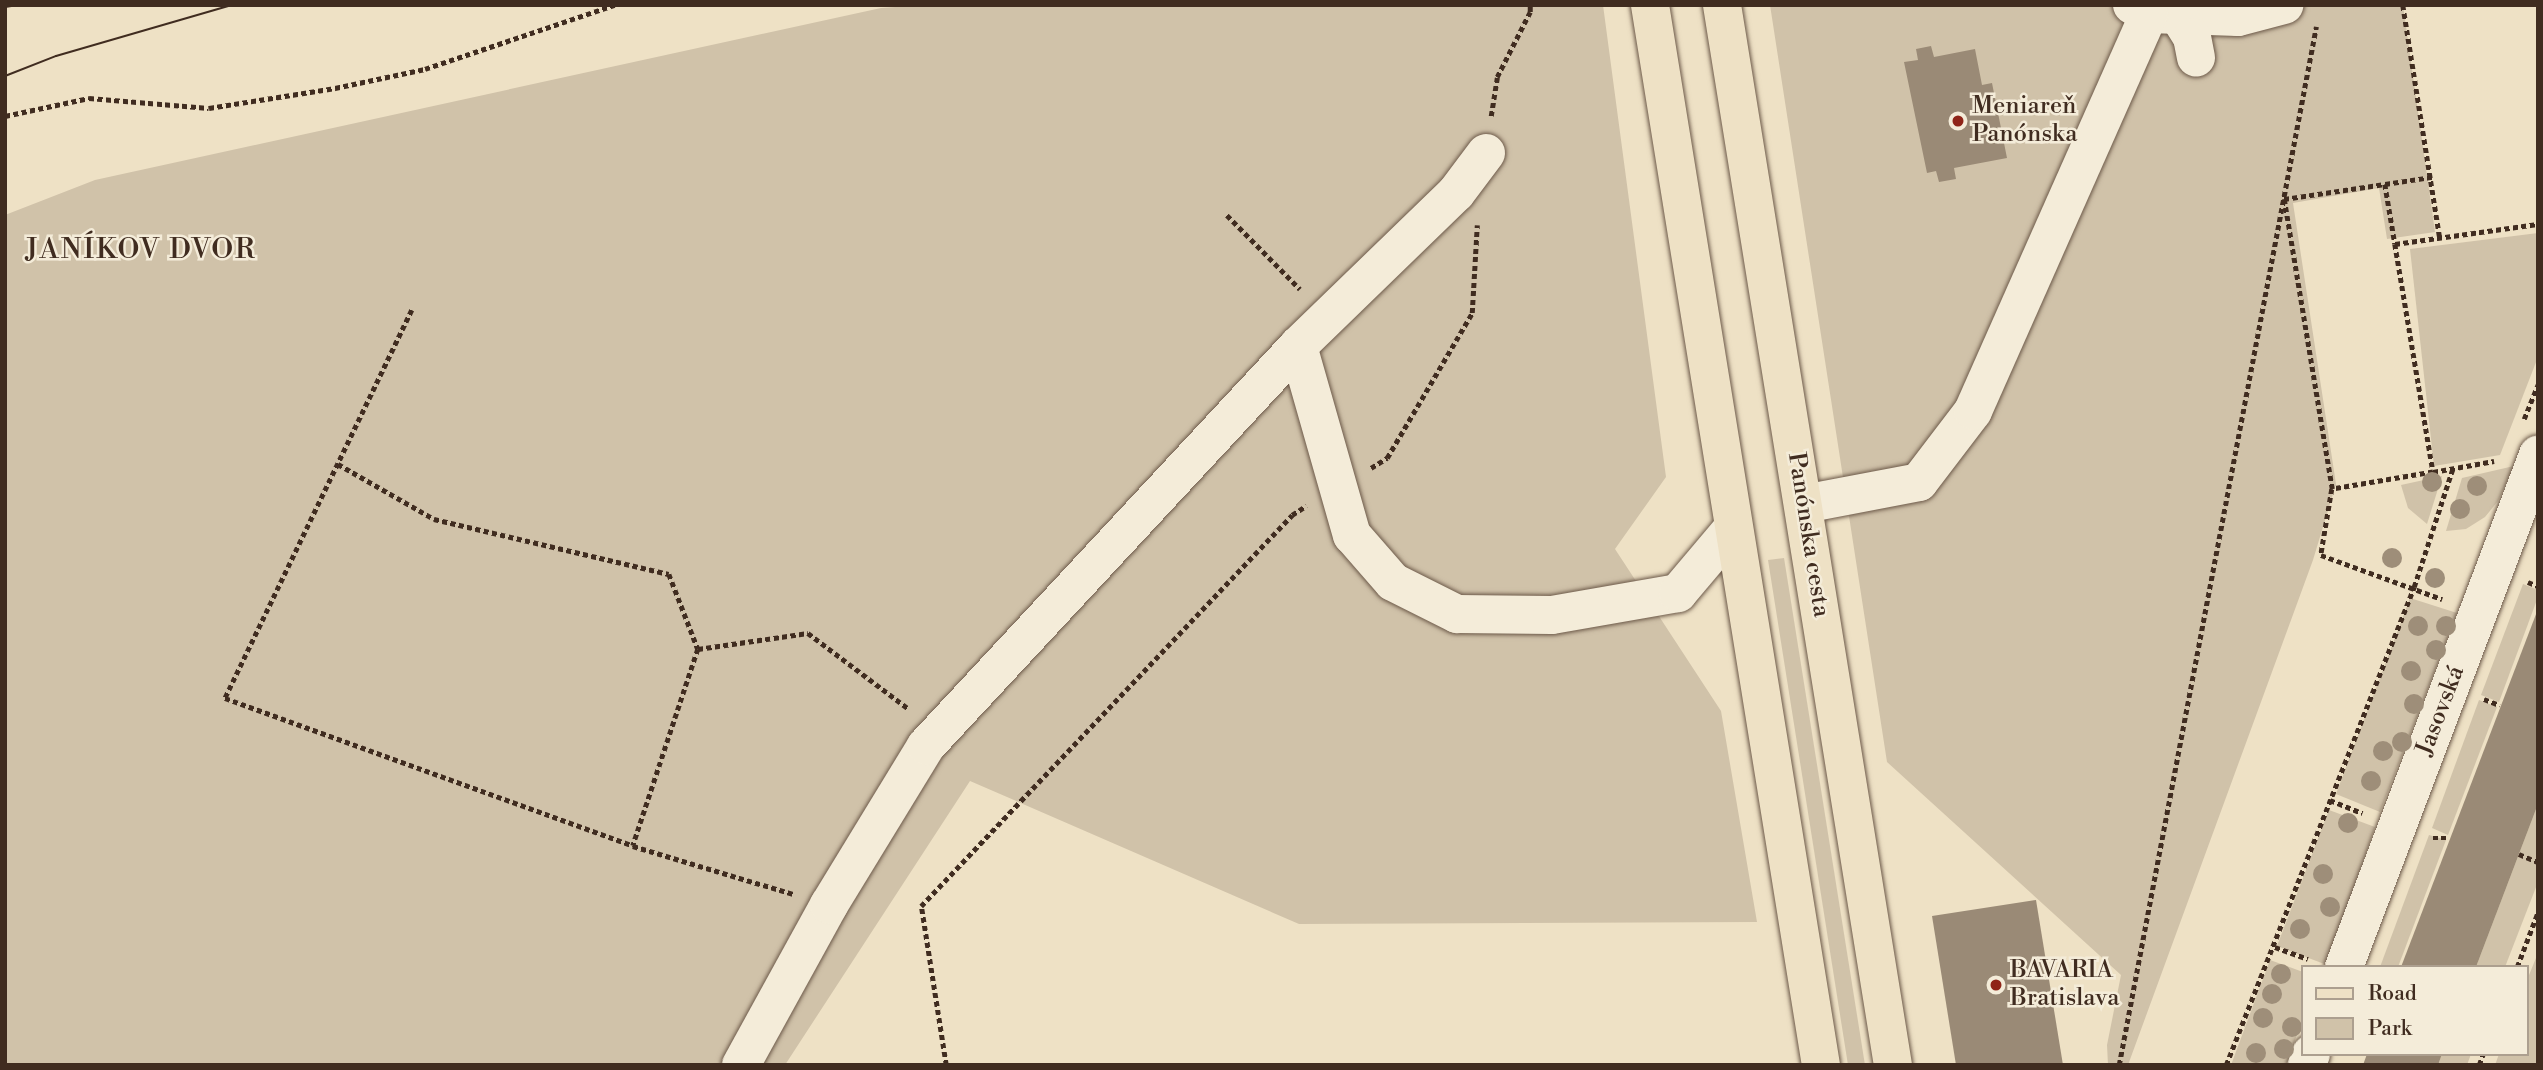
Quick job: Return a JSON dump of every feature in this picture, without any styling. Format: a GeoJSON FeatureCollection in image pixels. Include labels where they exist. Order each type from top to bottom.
{"type":"FeatureCollection","features":[{"type":"Feature","properties":{"kind":"main road"},"geometry":{"type":"LineString","coordinates":[[1650,5],[1821,1065]]}},
{"type":"Feature","properties":{"kind":"main road","name":"Panónska cesta"},"geometry":{"type":"LineString","coordinates":[[1722,5],[1893,1065]]}},
{"type":"Feature","properties":{"kind":"street"},"geometry":{"type":"LineString","coordinates":[[1804,505],[1919,482],[1973,411],[2153,11]]}},
{"type":"Feature","properties":{"kind":"street"},"geometry":{"type":"LineString","coordinates":[[2153,11],[2238,17],[2301,13]]}},
{"type":"Feature","properties":{"kind":"street"},"geometry":{"type":"LineString","coordinates":[[2153,11],[2192,37],[2196,58]]}},
{"type":"Feature","properties":{"kind":"street"},"geometry":{"type":"LineString","coordinates":[[741,1065],[830,905],[926,746],[1298,346],[1456,193],[1486,153]]}},
{"type":"Feature","properties":{"kind":"street"},"geometry":{"type":"LineString","coordinates":[[1298,346],[1352,535],[1393,582],[1457,614],[1552,615],[1678,593],[1733,528]]}},
{"type":"Feature","properties":{"kind":"street","name":"Jasovská"},"geometry":{"type":"LineString","coordinates":[[2331,965],[2535,461]]}},
{"type":"Feature","properties":{"kind":"path"},"geometry":{"type":"LineString","coordinates":[[5,117],[89,98],[209,108],[335,89],[425,69],[614,5]]}},
{"type":"Feature","properties":{"kind":"path"},"geometry":{"type":"LineString","coordinates":[[1486,153],[1497,76],[1530,12],[1530,5]]}},
{"type":"Feature","properties":{"kind":"path"},"geometry":{"type":"LineString","coordinates":[[2403,5],[2440,238]]}},
{"type":"Feature","properties":{"kind":"path"},"geometry":{"type":"LineString","coordinates":[[2119,1065],[2284,199],[2301,13]]}},
{"type":"Feature","properties":{"kind":"path"},"geometry":{"type":"LineString","coordinates":[[2284,199],[2432,177]]}},
{"type":"Feature","properties":{"kind":"path"},"geometry":{"type":"LineString","coordinates":[[2385,184],[2434,472]]}},
{"type":"Feature","properties":{"kind":"path"},"geometry":{"type":"LineString","coordinates":[[2284,199],[2332,489],[2321,555],[2414,587]]}},
{"type":"Feature","properties":{"kind":"path"},"geometry":{"type":"LineString","coordinates":[[1227,215],[1328,317]]}},
{"type":"Feature","properties":{"kind":"path"},"geometry":{"type":"LineString","coordinates":[[946,1065],[921,906],[1292,515],[1387,458],[1472,313],[1478,220]]}},
{"type":"Feature","properties":{"kind":"path"},"geometry":{"type":"LineString","coordinates":[[2395,244],[2538,224]]}},
{"type":"Feature","properties":{"kind":"path"},"geometry":{"type":"LineString","coordinates":[[412,310],[225,698],[633,846],[830,905]]}},
{"type":"Feature","properties":{"kind":"path"},"geometry":{"type":"LineString","coordinates":[[2332,489],[2508,458],[2535,461]]}},
{"type":"Feature","properties":{"kind":"path"},"geometry":{"type":"LineString","coordinates":[[338,464],[434,519],[669,574],[698,649],[633,846]]}},
{"type":"Feature","properties":{"kind":"path"},"geometry":{"type":"LineString","coordinates":[[2226,1065],[2275,947],[2414,587],[2453,468]]}},
{"type":"Feature","properties":{"kind":"path"},"geometry":{"type":"LineString","coordinates":[[698,649],[808,633],[939,731]]}},
{"type":"Feature","properties":{"kind":"path"},"geometry":{"type":"LineString","coordinates":[[2519,854],[2538,862]]}},
{"type":"Feature","properties":{"kind":"path"},"geometry":{"type":"LineString","coordinates":[[2518,965],[2538,912]]}},
{"type":"Feature","properties":{"kind":"path"},"geometry":{"type":"LineString","coordinates":[[2275,947],[2331,965]]}},
{"type":"Feature","properties":{"kind":"green space"},"geometry":{"type":"Polygon","coordinates":[[[924,5],[1603,5],[1666,477],[1615,549],[1721,711],[1757,922],[1299,924],[970,781],[785,1065],[5,1065],[5,215],[95,180],[881,8],[924,5]]]}},
{"type":"Feature","properties":{"kind":"green space"},"geometry":{"type":"Polygon","coordinates":[[[1770,5],[2403,5],[2435,232],[2387,239],[2379,188],[2293,203],[2336,484],[2313,560],[2128,1065],[2108,1065],[2107,1045],[2121,975],[1887,762],[1770,5]]]}},
{"type":"Feature","properties":{"kind":"green space"},"geometry":{"type":"Polygon","coordinates":[[[2538,233],[2538,357],[2500,455],[2434,466],[2410,249],[2538,233]]]}},
{"type":"Feature","properties":{"kind":"green space"},"geometry":{"type":"Polygon","coordinates":[[[2514,466],[2498,501],[2485,517],[2466,529],[2446,531],[2462,478],[2514,466]]]}},
{"type":"Feature","properties":{"kind":"green space"},"geometry":{"type":"Polygon","coordinates":[[[2442,476],[2427,524],[2408,508],[2401,485],[2442,476]]]}},
{"type":"Feature","properties":{"kind":"green space"},"geometry":{"type":"Polygon","coordinates":[[[1784,558],[1865,1065],[1848,1065],[1768,560],[1784,558]]]}},
{"type":"Feature","properties":{"kind":"green space"},"geometry":{"type":"Polygon","coordinates":[[[2523,584],[2538,590],[2538,597],[2499,702],[2481,695],[2523,584]]]}},
{"type":"Feature","properties":{"kind":"green space"},"geometry":{"type":"Polygon","coordinates":[[[2410,598],[2457,613],[2380,812],[2336,794],[2410,598]]]}},
{"type":"Feature","properties":{"kind":"green space"},"geometry":{"type":"Polygon","coordinates":[[[2479,700],[2497,707],[2448,835],[2432,828],[2479,700]]]}},
{"type":"Feature","properties":{"kind":"green space"},"geometry":{"type":"Polygon","coordinates":[[[2538,804],[2538,882],[2506,965],[2477,965],[2538,804]]]}},
{"type":"Feature","properties":{"kind":"green space"},"geometry":{"type":"Polygon","coordinates":[[[2329,810],[2375,827],[2327,965],[2277,946],[2329,810]]]}},
{"type":"Feature","properties":{"kind":"green space"},"geometry":{"type":"Polygon","coordinates":[[[2429,835],[2446,840],[2399,965],[2381,965],[2429,835]]]}},
{"type":"Feature","properties":{"kind":"green space"},"geometry":{"type":"Polygon","coordinates":[[[2538,953],[2538,1065],[2495,1065],[2498,1056],[2529,1056],[2529,975],[2538,953]]]}},
{"type":"Feature","properties":{"kind":"green space"},"geometry":{"type":"Polygon","coordinates":[[[2270,960],[2302,972],[2302,1021],[2286,1065],[2231,1065],[2270,960]]]}},
{"type":"Feature","properties":{"kind":"green space"},"geometry":{"type":"Polygon","coordinates":[[[2441,1056],[2470,1056],[2467,1065],[2438,1065],[2441,1056]]]}},
{"type":"Feature","properties":{"kind":"building","name":"Meniareň Panónska"},"geometry":{"type":"Polygon","coordinates":[[[1931,46],[1934,57],[1975,49],[1982,85],[1992,83],[2007,158],[1954,168],[1956,179],[1939,182],[1936,171],[1927,173],[1904,62],[1918,60],[1916,49],[1931,46]]]}},
{"type":"Feature","properties":{"kind":"building"},"geometry":{"type":"Polygon","coordinates":[[[2538,609],[2538,804],[2477,965],[2402,965],[2538,609]]]}},
{"type":"Feature","properties":{"kind":"building","name":"BAVARIA Bratislava"},"geometry":{"type":"Polygon","coordinates":[[[2036,900],[2063,1065],[1956,1065],[1932,916],[2036,900]]]}},
{"type":"Feature","properties":{"kind":"building"},"geometry":{"type":"Polygon","coordinates":[[[2366,1056],[2441,1056],[2438,1065],[2363,1065],[2366,1056]]]}},
{"type":"Feature","properties":{"kind":"tram line"},"geometry":{"type":"LineString","coordinates":[[5,7],[18,5]]}},
{"type":"Feature","properties":{"kind":"tram line"},"geometry":{"type":"LineString","coordinates":[[5,76],[56,56],[232,5]]}},
{"type":"Feature","properties":{"kind":"place","name":"Meniareň Panónska"},"geometry":{"type":"Point","coordinates":[1958,121]}},
{"type":"Feature","properties":{"kind":"place","name":"BAVARIA Bratislava"},"geometry":{"type":"Point","coordinates":[1996,985]}},
{"type":"Feature","properties":{"kind":"district","name":"JANÍKOV DVOR"},"geometry":{"type":"Point","coordinates":[141,250]}}]}
